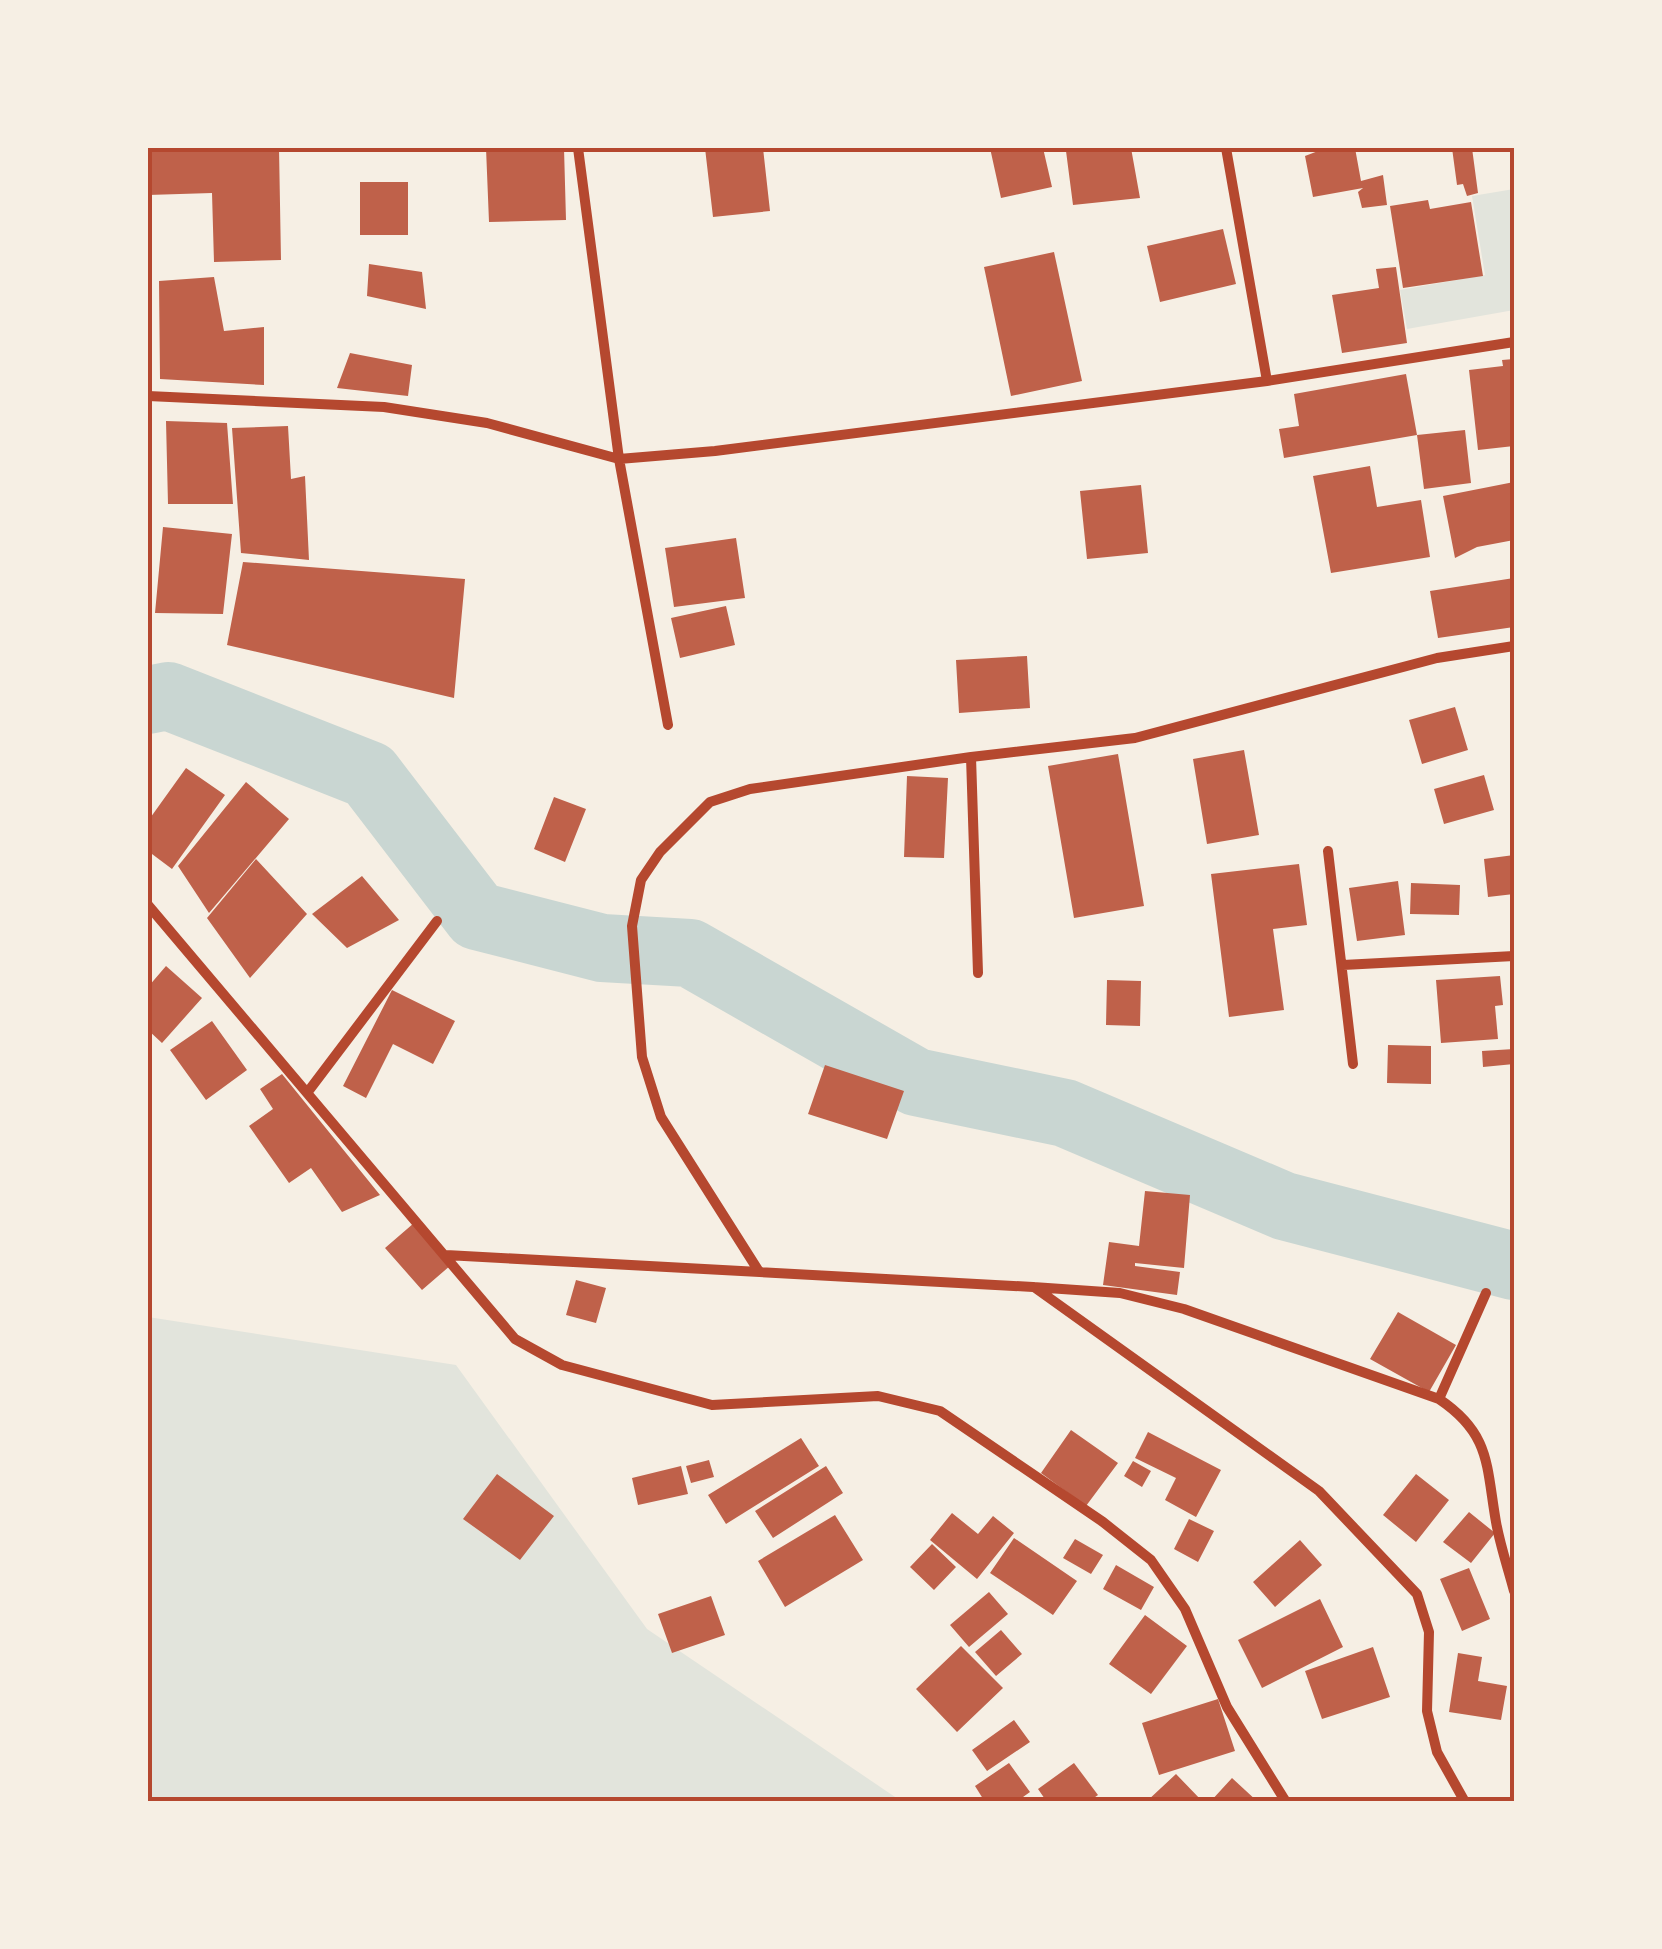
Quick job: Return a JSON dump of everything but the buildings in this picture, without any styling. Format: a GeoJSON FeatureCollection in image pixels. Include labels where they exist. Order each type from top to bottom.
{"type":"FeatureCollection","features":[{"type":"Feature","properties":{"kind":"street"},"geometry":{"type":"LineString","coordinates":[[578,148],[619,459],[668,725]]}},
{"type":"Feature","properties":{"kind":"street"},"geometry":{"type":"LineString","coordinates":[[1226,148],[1267,381]]}},
{"type":"Feature","properties":{"kind":"street"},"geometry":{"type":"LineString","coordinates":[[148,396],[384,407],[487,423],[619,459],[716,451],[1267,381],[1514,342]]}},
{"type":"Feature","properties":{"kind":"street"},"geometry":{"type":"LineString","coordinates":[[758,1270],[661,1118],[642,1057],[632,926],[641,880],[660,852],[710,802],[750,789],[1135,738],[1438,658],[1514,646]]}},
{"type":"Feature","properties":{"kind":"street"},"geometry":{"type":"LineString","coordinates":[[971,757],[978,974]]}},
{"type":"Feature","properties":{"kind":"street"},"geometry":{"type":"LineString","coordinates":[[1328,850],[1353,1064]]}},
{"type":"Feature","properties":{"kind":"street"},"geometry":{"type":"LineString","coordinates":[[148,904],[515,1338],[562,1365],[712,1405],[878,1396],[940,1411],[1152,1560],[1185,1608],[1228,1707],[1286,1802]]}},
{"type":"Feature","properties":{"kind":"street"},"geometry":{"type":"LineString","coordinates":[[307,1093],[437,922]]}},
{"type":"Feature","properties":{"kind":"street"},"geometry":{"type":"LineString","coordinates":[[1343,964],[1514,956]]}},
{"type":"Feature","properties":{"kind":"street"},"geometry":{"type":"LineString","coordinates":[[446,1255],[1033,1286],[1120,1294],[1184,1309],[1438,1399],[1460,1413],[1477,1434],[1489,1463],[1498,1534],[1514,1591]]}},
{"type":"Feature","properties":{"kind":"street"},"geometry":{"type":"LineString","coordinates":[[1033,1286],[1318,1492],[1417,1594],[1429,1632],[1427,1711],[1438,1752],[1465,1802]]}},
{"type":"Feature","properties":{"kind":"street"},"geometry":{"type":"LineString","coordinates":[[1438,1399],[1486,1294]]}},
{"type":"Feature","properties":{"kind":"shaded area"},"geometry":{"type":"Polygon","coordinates":[[[1514,189],[1514,310],[1407,329],[1400,290],[1485,275],[1472,196],[1514,189]]]}},
{"type":"Feature","properties":{"kind":"shaded area"},"geometry":{"type":"Polygon","coordinates":[[[148,1317],[456,1365],[647,1629],[901,1801],[148,1801],[148,1317]]]}},
{"type":"Feature","properties":{"kind":"waterway"},"geometry":{"type":"LineString","coordinates":[[148,700],[168,696],[369,775],[477,916],[602,948],[690,953],[916,1082],[1065,1113],[1284,1206],[1514,1266]]}}]}
